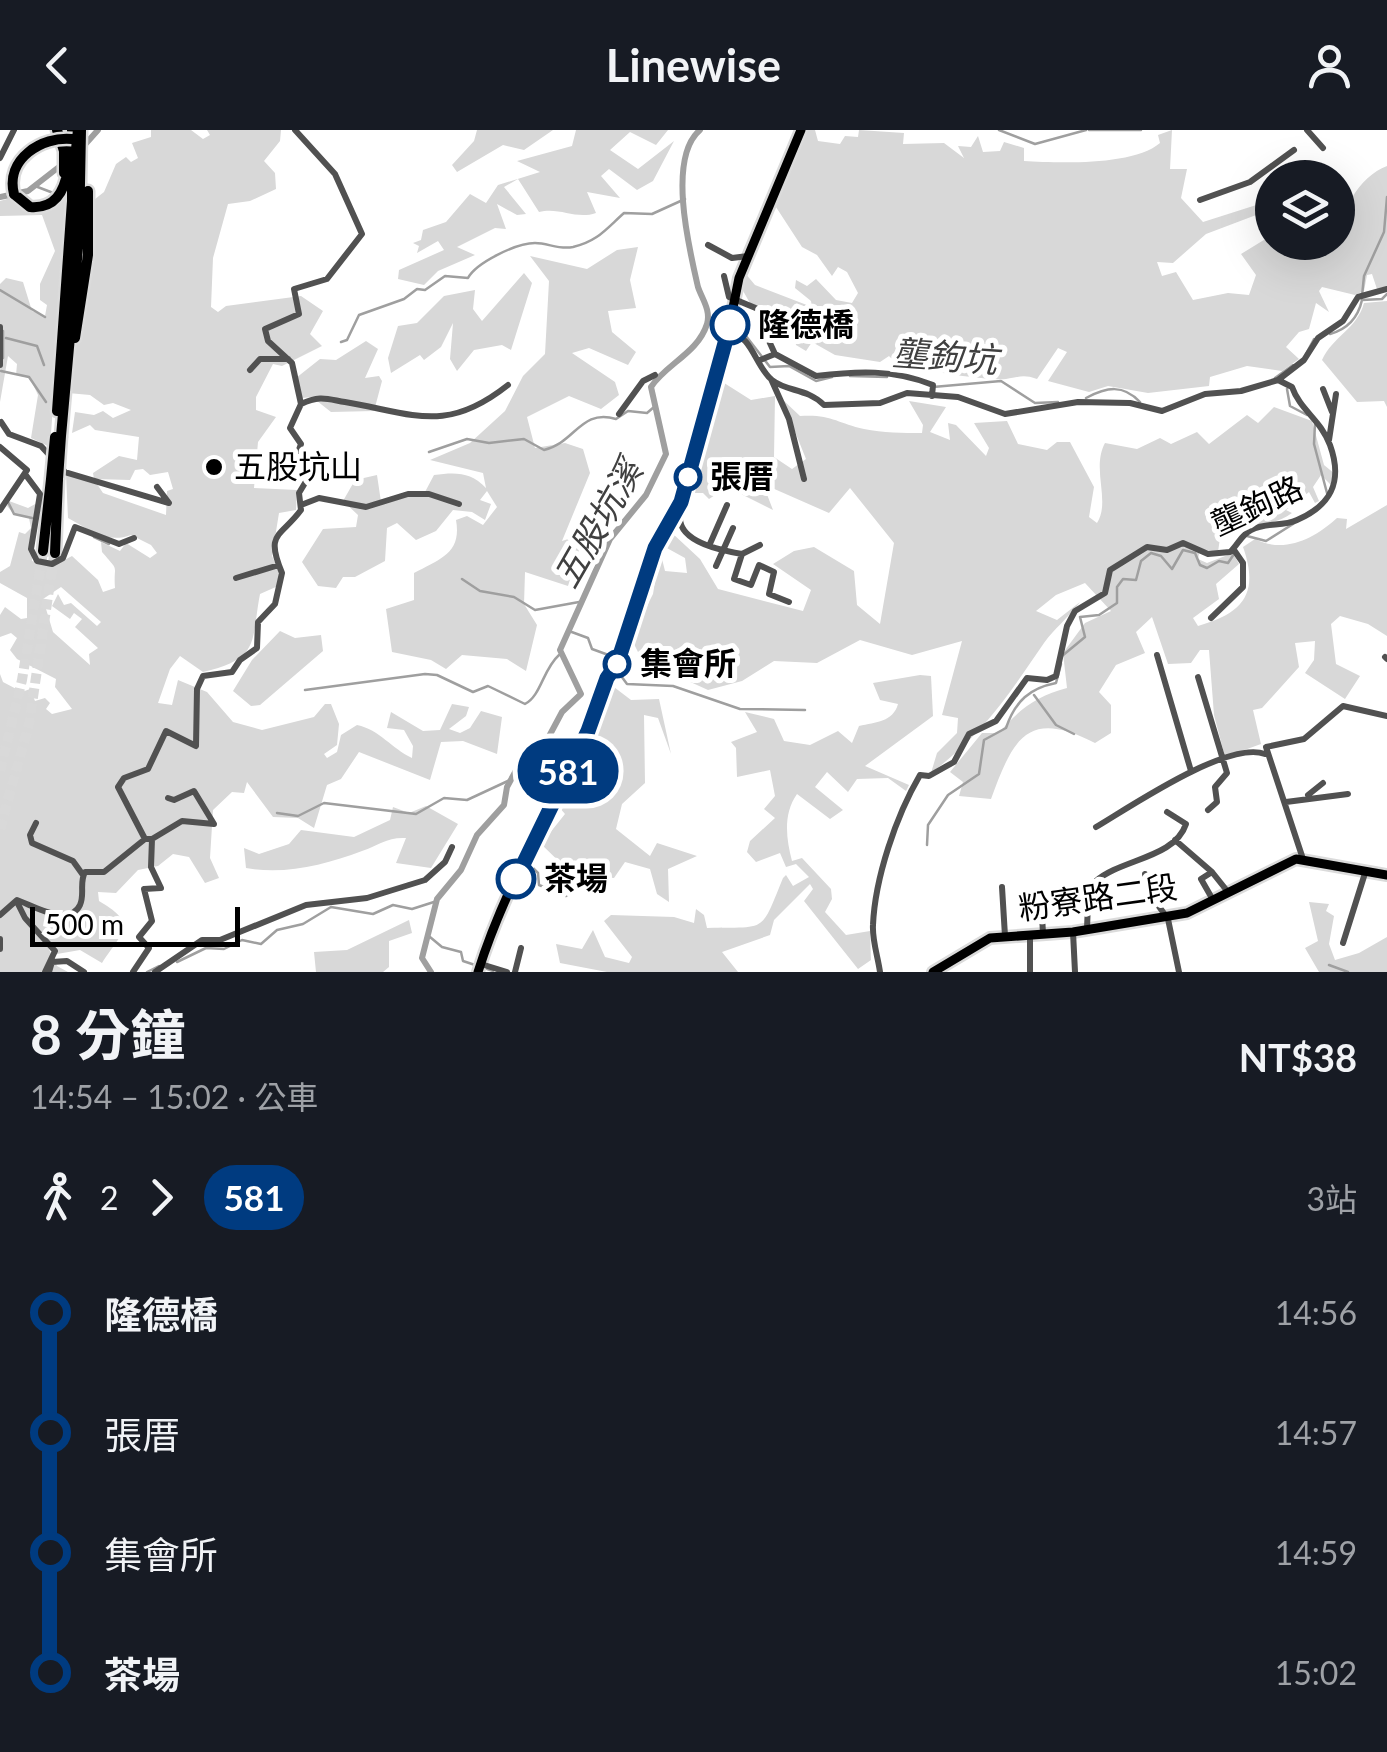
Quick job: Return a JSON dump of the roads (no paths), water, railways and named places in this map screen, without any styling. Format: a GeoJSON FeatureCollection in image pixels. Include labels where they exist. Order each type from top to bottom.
{"type":"FeatureCollection","features":[{"type":"Feature","properties":{"kind":"highway"},"geometry":{"type":"LineString","coordinates":[[59,130],[76,138]]}},
{"type":"Feature","properties":{"kind":"highway"},"geometry":{"type":"LineString","coordinates":[[76,138],[57,199],[35,208],[15,196],[13,176],[28,153],[50,140],[76,138]]}},
{"type":"Feature","properties":{"kind":"highway"},"geometry":{"type":"LineString","coordinates":[[61,407],[86,281],[88,228],[76,138]]}},
{"type":"Feature","properties":{"kind":"highway"},"geometry":{"type":"LineString","coordinates":[[49,552],[72,269],[76,138]]}},
{"type":"Feature","properties":{"kind":"main road"},"geometry":{"type":"LineString","coordinates":[[479,968],[498,916],[615,667],[655,548],[686,484],[723,365],[748,256],[801,130]]}},
{"type":"Feature","properties":{"kind":"main road"},"geometry":{"type":"LineString","coordinates":[[1303,859],[1385,874]]}},
{"type":"Feature","properties":{"kind":"main road","name":"粉寮路二段"},"geometry":{"type":"LineString","coordinates":[[933,972],[974,944],[1005,936],[1087,931],[1168,919],[1214,901],[1279,865],[1303,859]]}},
{"type":"Feature","properties":{"kind":"street"},"geometry":{"type":"LineString","coordinates":[[133,972],[149,948],[139,937],[152,920],[144,889],[162,888],[151,866],[148,839],[120,792],[120,782],[148,769],[166,731],[175,732],[192,747],[198,744],[200,683],[205,674],[232,672],[240,660],[257,648],[258,622],[277,598],[279,566],[273,553],[278,531],[295,518],[299,493],[312,473],[296,458],[301,444],[290,428],[301,404],[290,359],[268,341],[266,327],[298,314],[294,289],[327,279],[362,234],[335,174],[295,130]]}},
{"type":"Feature","properties":{"kind":"street"},"geometry":{"type":"LineString","coordinates":[[1307,130],[1323,148]]}},
{"type":"Feature","properties":{"kind":"street"},"geometry":{"type":"LineString","coordinates":[[0,158],[15,131]]}},
{"type":"Feature","properties":{"kind":"street"},"geometry":{"type":"LineString","coordinates":[[1200,200],[1250,182],[1294,150]]}},
{"type":"Feature","properties":{"kind":"street"},"geometry":{"type":"LineString","coordinates":[[708,246],[732,258],[748,256]]}},
{"type":"Feature","properties":{"kind":"street"},"geometry":{"type":"LineString","coordinates":[[724,276],[729,297],[758,309]]}},
{"type":"Feature","properties":{"kind":"street"},"geometry":{"type":"LineString","coordinates":[[771,379],[811,392],[824,405],[880,403],[902,393],[958,398],[1004,414],[1078,402],[1130,403],[1154,412],[1205,394],[1241,392],[1283,381],[1322,335],[1343,321],[1362,296],[1387,288]]}},
{"type":"Feature","properties":{"kind":"street"},"geometry":{"type":"LineString","coordinates":[[0,327],[0,365]]}},
{"type":"Feature","properties":{"kind":"street"},"geometry":{"type":"LineString","coordinates":[[773,327],[769,341],[775,354],[816,376],[832,371],[904,374],[933,386],[932,396]]}},
{"type":"Feature","properties":{"kind":"street"},"geometry":{"type":"LineString","coordinates":[[730,328],[762,359],[790,420],[804,479]]}},
{"type":"Feature","properties":{"kind":"street"},"geometry":{"type":"LineString","coordinates":[[762,359],[775,354]]}},
{"type":"Feature","properties":{"kind":"street"},"geometry":{"type":"LineString","coordinates":[[250,370],[260,359],[290,359]]}},
{"type":"Feature","properties":{"kind":"street"},"geometry":{"type":"LineString","coordinates":[[619,414],[643,381],[654,375]]}},
{"type":"Feature","properties":{"kind":"street","name":"壟鉤路"},"geometry":{"type":"LineString","coordinates":[[880,972],[872,928],[880,887],[892,840],[920,775],[935,774],[954,762],[969,734],[996,721],[1027,678],[1056,676],[1066,626],[1075,611],[1105,593],[1110,570],[1148,547],[1167,550],[1183,543],[1208,554],[1234,550],[1246,532],[1268,523],[1300,520],[1336,489],[1338,472],[1328,441],[1317,419],[1283,381]]}},
{"type":"Feature","properties":{"kind":"street"},"geometry":{"type":"LineString","coordinates":[[301,404],[328,396],[403,417],[446,416],[479,408],[508,385]]}},
{"type":"Feature","properties":{"kind":"street"},"geometry":{"type":"LineString","coordinates":[[1323,389],[1332,413]]}},
{"type":"Feature","properties":{"kind":"street"},"geometry":{"type":"LineString","coordinates":[[1328,441],[1336,394]]}},
{"type":"Feature","properties":{"kind":"street"},"geometry":{"type":"LineString","coordinates":[[0,419],[0,430]]}},
{"type":"Feature","properties":{"kind":"street"},"geometry":{"type":"LineString","coordinates":[[0,419],[9,434],[41,446],[65,472],[169,503],[157,488]]}},
{"type":"Feature","properties":{"kind":"street"},"geometry":{"type":"LineString","coordinates":[[0,447],[22,462],[40,494],[31,549],[37,561],[52,564],[63,558],[76,526],[118,544],[134,538]]}},
{"type":"Feature","properties":{"kind":"street"},"geometry":{"type":"LineString","coordinates":[[0,510],[26,474]]}},
{"type":"Feature","properties":{"kind":"street"},"geometry":{"type":"LineString","coordinates":[[686,484],[688,493],[680,516],[682,527],[723,550],[742,554],[760,546]]}},
{"type":"Feature","properties":{"kind":"street"},"geometry":{"type":"LineString","coordinates":[[300,505],[318,498],[366,507],[408,494],[428,494],[458,504]]}},
{"type":"Feature","properties":{"kind":"street"},"geometry":{"type":"LineString","coordinates":[[710,546],[726,505]]}},
{"type":"Feature","properties":{"kind":"street"},"geometry":{"type":"LineString","coordinates":[[716,566],[733,528]]}},
{"type":"Feature","properties":{"kind":"street"},"geometry":{"type":"LineString","coordinates":[[1210,618],[1244,587],[1243,563],[1234,550]]}},
{"type":"Feature","properties":{"kind":"street"},"geometry":{"type":"LineString","coordinates":[[742,554],[734,579],[751,585],[759,564],[774,572],[769,594],[788,602]]}},
{"type":"Feature","properties":{"kind":"street"},"geometry":{"type":"LineString","coordinates":[[236,578],[279,566]]}},
{"type":"Feature","properties":{"kind":"street"},"geometry":{"type":"LineString","coordinates":[[1157,654],[1192,772]]}},
{"type":"Feature","properties":{"kind":"street"},"geometry":{"type":"LineString","coordinates":[[1198,677],[1227,777],[1215,787],[1217,802],[1208,810]]}},
{"type":"Feature","properties":{"kind":"street"},"geometry":{"type":"LineString","coordinates":[[1303,859],[1266,754],[1268,746],[1316,732],[1343,706],[1387,716]]}},
{"type":"Feature","properties":{"kind":"street"},"geometry":{"type":"LineString","coordinates":[[1096,827],[1192,772],[1256,750],[1266,754]]}},
{"type":"Feature","properties":{"kind":"street"},"geometry":{"type":"LineString","coordinates":[[1307,796],[1322,783]]}},
{"type":"Feature","properties":{"kind":"street"},"geometry":{"type":"LineString","coordinates":[[83,875],[104,872],[148,839],[182,822],[214,824],[194,790],[174,800],[168,798]]}},
{"type":"Feature","properties":{"kind":"street"},"geometry":{"type":"LineString","coordinates":[[1286,802],[1307,796],[1348,794]]}},
{"type":"Feature","properties":{"kind":"street"},"geometry":{"type":"LineString","coordinates":[[1087,931],[1088,902],[1096,881],[1175,840],[1186,824],[1167,812]]}},
{"type":"Feature","properties":{"kind":"street"},"geometry":{"type":"LineString","coordinates":[[16,900],[59,916],[74,911],[80,903],[83,875],[73,861],[31,841],[36,824]]}},
{"type":"Feature","properties":{"kind":"street"},"geometry":{"type":"LineString","coordinates":[[1175,840],[1212,872],[1228,892]]}},
{"type":"Feature","properties":{"kind":"street"},"geometry":{"type":"LineString","coordinates":[[154,972],[202,940],[220,940],[306,906],[367,898],[425,880],[445,862],[452,847]]}},
{"type":"Feature","properties":{"kind":"street"},"geometry":{"type":"LineString","coordinates":[[1385,874],[1387,861]]}},
{"type":"Feature","properties":{"kind":"street"},"geometry":{"type":"LineString","coordinates":[[1343,943],[1366,870]]}},
{"type":"Feature","properties":{"kind":"street"},"geometry":{"type":"LineString","coordinates":[[1212,872],[1201,879],[1214,901]]}},
{"type":"Feature","properties":{"kind":"street"},"geometry":{"type":"LineString","coordinates":[[1145,874],[1150,894],[1168,919],[1178,972]]}},
{"type":"Feature","properties":{"kind":"street"},"geometry":{"type":"LineString","coordinates":[[1002,887],[1005,936]]}},
{"type":"Feature","properties":{"kind":"street"},"geometry":{"type":"LineString","coordinates":[[1041,896],[1043,935]]}},
{"type":"Feature","properties":{"kind":"street"},"geometry":{"type":"LineString","coordinates":[[0,914],[16,900]]}},
{"type":"Feature","properties":{"kind":"street"},"geometry":{"type":"LineString","coordinates":[[16,900],[25,918],[56,951],[47,972]]}},
{"type":"Feature","properties":{"kind":"street"},"geometry":{"type":"LineString","coordinates":[[1074,932],[1075,972]]}},
{"type":"Feature","properties":{"kind":"street"},"geometry":{"type":"LineString","coordinates":[[1030,936],[1030,972]]}},
{"type":"Feature","properties":{"kind":"street"},"geometry":{"type":"LineString","coordinates":[[0,939],[0,949]]}},
{"type":"Feature","properties":{"kind":"street"},"geometry":{"type":"LineString","coordinates":[[515,972],[521,948]]}},
{"type":"Feature","properties":{"kind":"street"},"geometry":{"type":"LineString","coordinates":[[47,972],[52,962],[58,961],[84,972]]}},
{"type":"Feature","properties":{"kind":"street"},"geometry":{"type":"LineString","coordinates":[[479,968],[506,972]]}},
{"type":"Feature","properties":{"kind":"waterway"},"geometry":{"type":"LineString","coordinates":[[81,149],[98,130]]}},
{"type":"Feature","properties":{"kind":"waterway","name":"五股坑溪"},"geometry":{"type":"LineString","coordinates":[[431,972],[422,958],[437,899],[461,870],[477,835],[504,805],[507,787],[520,763],[546,742],[562,712],[581,694],[560,650],[610,539],[646,495],[666,454],[651,387],[697,343],[708,319],[686,228],[682,182],[690,143],[700,130]]}},
{"type":"Feature","properties":{"kind":"waterway"},"geometry":{"type":"LineString","coordinates":[[999,130],[1035,144],[1086,130]]}},
{"type":"Feature","properties":{"kind":"waterway"},"geometry":{"type":"LineString","coordinates":[[1089,130],[1141,130]]}},
{"type":"Feature","properties":{"kind":"waterway"},"geometry":{"type":"LineString","coordinates":[[0,197],[28,191],[64,163]]}},
{"type":"Feature","properties":{"kind":"waterway"},"geometry":{"type":"LineString","coordinates":[[35,186],[56,194]]}},
{"type":"Feature","properties":{"kind":"waterway"},"geometry":{"type":"LineString","coordinates":[[1362,296],[1364,276],[1384,232],[1387,197]]}},
{"type":"Feature","properties":{"kind":"waterway"},"geometry":{"type":"LineString","coordinates":[[341,342],[347,340],[359,315],[404,299],[417,289],[425,290],[445,276],[468,278],[488,260],[527,244],[573,247],[601,234],[624,213],[652,214],[685,199]]}},
{"type":"Feature","properties":{"kind":"waterway"},"geometry":{"type":"LineString","coordinates":[[0,290],[45,317]]}},
{"type":"Feature","properties":{"kind":"waterway","name":"壟鉤坑"},"geometry":{"type":"LineString","coordinates":[[1330,334],[1351,322],[1362,300],[1382,299],[1387,294]]}},
{"type":"Feature","properties":{"kind":"waterway","name":"壟鉤坑"},"geometry":{"type":"LineString","coordinates":[[708,319],[725,326]]}},
{"type":"Feature","properties":{"kind":"waterway","name":"壟鉤坑"},"geometry":{"type":"LineString","coordinates":[[732,328],[746,336],[770,367],[789,366],[816,381],[832,377]]}},
{"type":"Feature","properties":{"kind":"waterway"},"geometry":{"type":"LineString","coordinates":[[3,331],[3,358]]}},
{"type":"Feature","properties":{"kind":"waterway"},"geometry":{"type":"LineString","coordinates":[[6,338],[37,346],[44,365]]}},
{"type":"Feature","properties":{"kind":"waterway","name":"壟鉤坑"},"geometry":{"type":"LineString","coordinates":[[1306,354],[1314,339]]}},
{"type":"Feature","properties":{"kind":"waterway","name":"壟鉤坑"},"geometry":{"type":"LineString","coordinates":[[1275,378],[1293,365]]}},
{"type":"Feature","properties":{"kind":"waterway"},"geometry":{"type":"LineString","coordinates":[[1,371],[29,377],[46,402]]}},
{"type":"Feature","properties":{"kind":"waterway","name":"壟鉤坑"},"geometry":{"type":"LineString","coordinates":[[850,376],[887,377]]}},
{"type":"Feature","properties":{"kind":"waterway","name":"壟鉤坑"},"geometry":{"type":"LineString","coordinates":[[933,387],[1001,381],[1035,403],[1058,402]]}},
{"type":"Feature","properties":{"kind":"waterway","name":"壟鉤坑"},"geometry":{"type":"LineString","coordinates":[[1086,398],[1114,389],[1127,392],[1140,402]]}},
{"type":"Feature","properties":{"kind":"waterway"},"geometry":{"type":"LineString","coordinates":[[1287,389],[1290,406],[1307,415]]}},
{"type":"Feature","properties":{"kind":"waterway"},"geometry":{"type":"LineString","coordinates":[[429,452],[467,439],[489,443],[524,439],[544,450],[594,418],[616,419],[628,411],[647,413],[654,407]]}},
{"type":"Feature","properties":{"kind":"waterway"},"geometry":{"type":"LineString","coordinates":[[1315,424],[1314,444],[1327,493]]}},
{"type":"Feature","properties":{"kind":"waterway"},"geometry":{"type":"LineString","coordinates":[[8,502],[14,514],[32,518]]}},
{"type":"Feature","properties":{"kind":"waterway"},"geometry":{"type":"LineString","coordinates":[[1247,536],[1266,541],[1293,524]]}},
{"type":"Feature","properties":{"kind":"waterway"},"geometry":{"type":"LineString","coordinates":[[94,537],[109,544]]}},
{"type":"Feature","properties":{"kind":"waterway"},"geometry":{"type":"LineString","coordinates":[[1062,656],[1085,637],[1080,617],[1099,615],[1117,603],[1117,587],[1123,579],[1136,580],[1141,561],[1151,553],[1161,556],[1172,569],[1183,550],[1195,553],[1200,565],[1207,568],[1219,561],[1228,563],[1234,554]]}},
{"type":"Feature","properties":{"kind":"waterway"},"geometry":{"type":"LineString","coordinates":[[462,579],[480,591],[514,597],[535,610],[579,602]]}},
{"type":"Feature","properties":{"kind":"waterway"},"geometry":{"type":"LineString","coordinates":[[569,631],[588,638],[592,649],[614,657]]}},
{"type":"Feature","properties":{"kind":"waterway"},"geometry":{"type":"LineString","coordinates":[[305,690],[425,674],[437,675],[473,692],[488,686],[525,704],[535,695],[559,655]]}},
{"type":"Feature","properties":{"kind":"waterway"},"geometry":{"type":"LineString","coordinates":[[927,845],[928,825],[948,795],[979,774],[984,740],[1006,728],[1025,697],[1056,683],[1061,664]]}},
{"type":"Feature","properties":{"kind":"waterway"},"geometry":{"type":"LineString","coordinates":[[616,669],[627,684],[673,686],[740,709],[805,710]]}},
{"type":"Feature","properties":{"kind":"waterway"},"geometry":{"type":"LineString","coordinates":[[1034,695],[1056,725],[1074,734]]}},
{"type":"Feature","properties":{"kind":"waterway"},"geometry":{"type":"LineString","coordinates":[[277,813],[298,816],[324,803],[416,814],[444,798],[467,800],[510,780]]}},
{"type":"Feature","properties":{"kind":"waterway"},"geometry":{"type":"LineString","coordinates":[[531,866],[538,873],[539,885],[566,896],[580,885]]}},
{"type":"Feature","properties":{"kind":"waterway"},"geometry":{"type":"LineString","coordinates":[[177,962],[206,948],[224,949],[242,940],[261,944],[277,930],[303,924],[331,907],[373,914],[393,905],[412,909],[437,901]]}},
{"type":"Feature","properties":{"kind":"waterway"},"geometry":{"type":"LineString","coordinates":[[430,937],[442,947],[461,952],[463,961],[493,971]]}},
{"type":"Feature","properties":{"kind":"waterway"},"geometry":{"type":"LineString","coordinates":[[1329,965],[1348,972]]}},
{"type":"Feature","properties":{"kind":"waterway"},"geometry":{"type":"LineString","coordinates":[[147,972],[159,966]]}},
{"type":"Feature","properties":{"kind":"tunnel"},"geometry":{"type":"LineString","coordinates":[[0,771],[22,680],[43,552]]}},
{"type":"Feature","properties":{"kind":"tunnel"},"geometry":{"type":"LineString","coordinates":[[0,829],[29,724],[54,556]]}},
{"type":"Feature","properties":{"kind":"place","name":"隆德橋"},"geometry":{"type":"Point","coordinates":[730,325]}},
{"type":"Feature","properties":{"kind":"place","name":"五股坑山"},"geometry":{"type":"Point","coordinates":[214,467]}},
{"type":"Feature","properties":{"kind":"place","name":"張厝"},"geometry":{"type":"Point","coordinates":[688,477]}},
{"type":"Feature","properties":{"kind":"place","name":"集會所"},"geometry":{"type":"Point","coordinates":[617,664]}},
{"type":"Feature","properties":{"kind":"place","name":"茶場"},"geometry":{"type":"Point","coordinates":[516,879]}}]}
